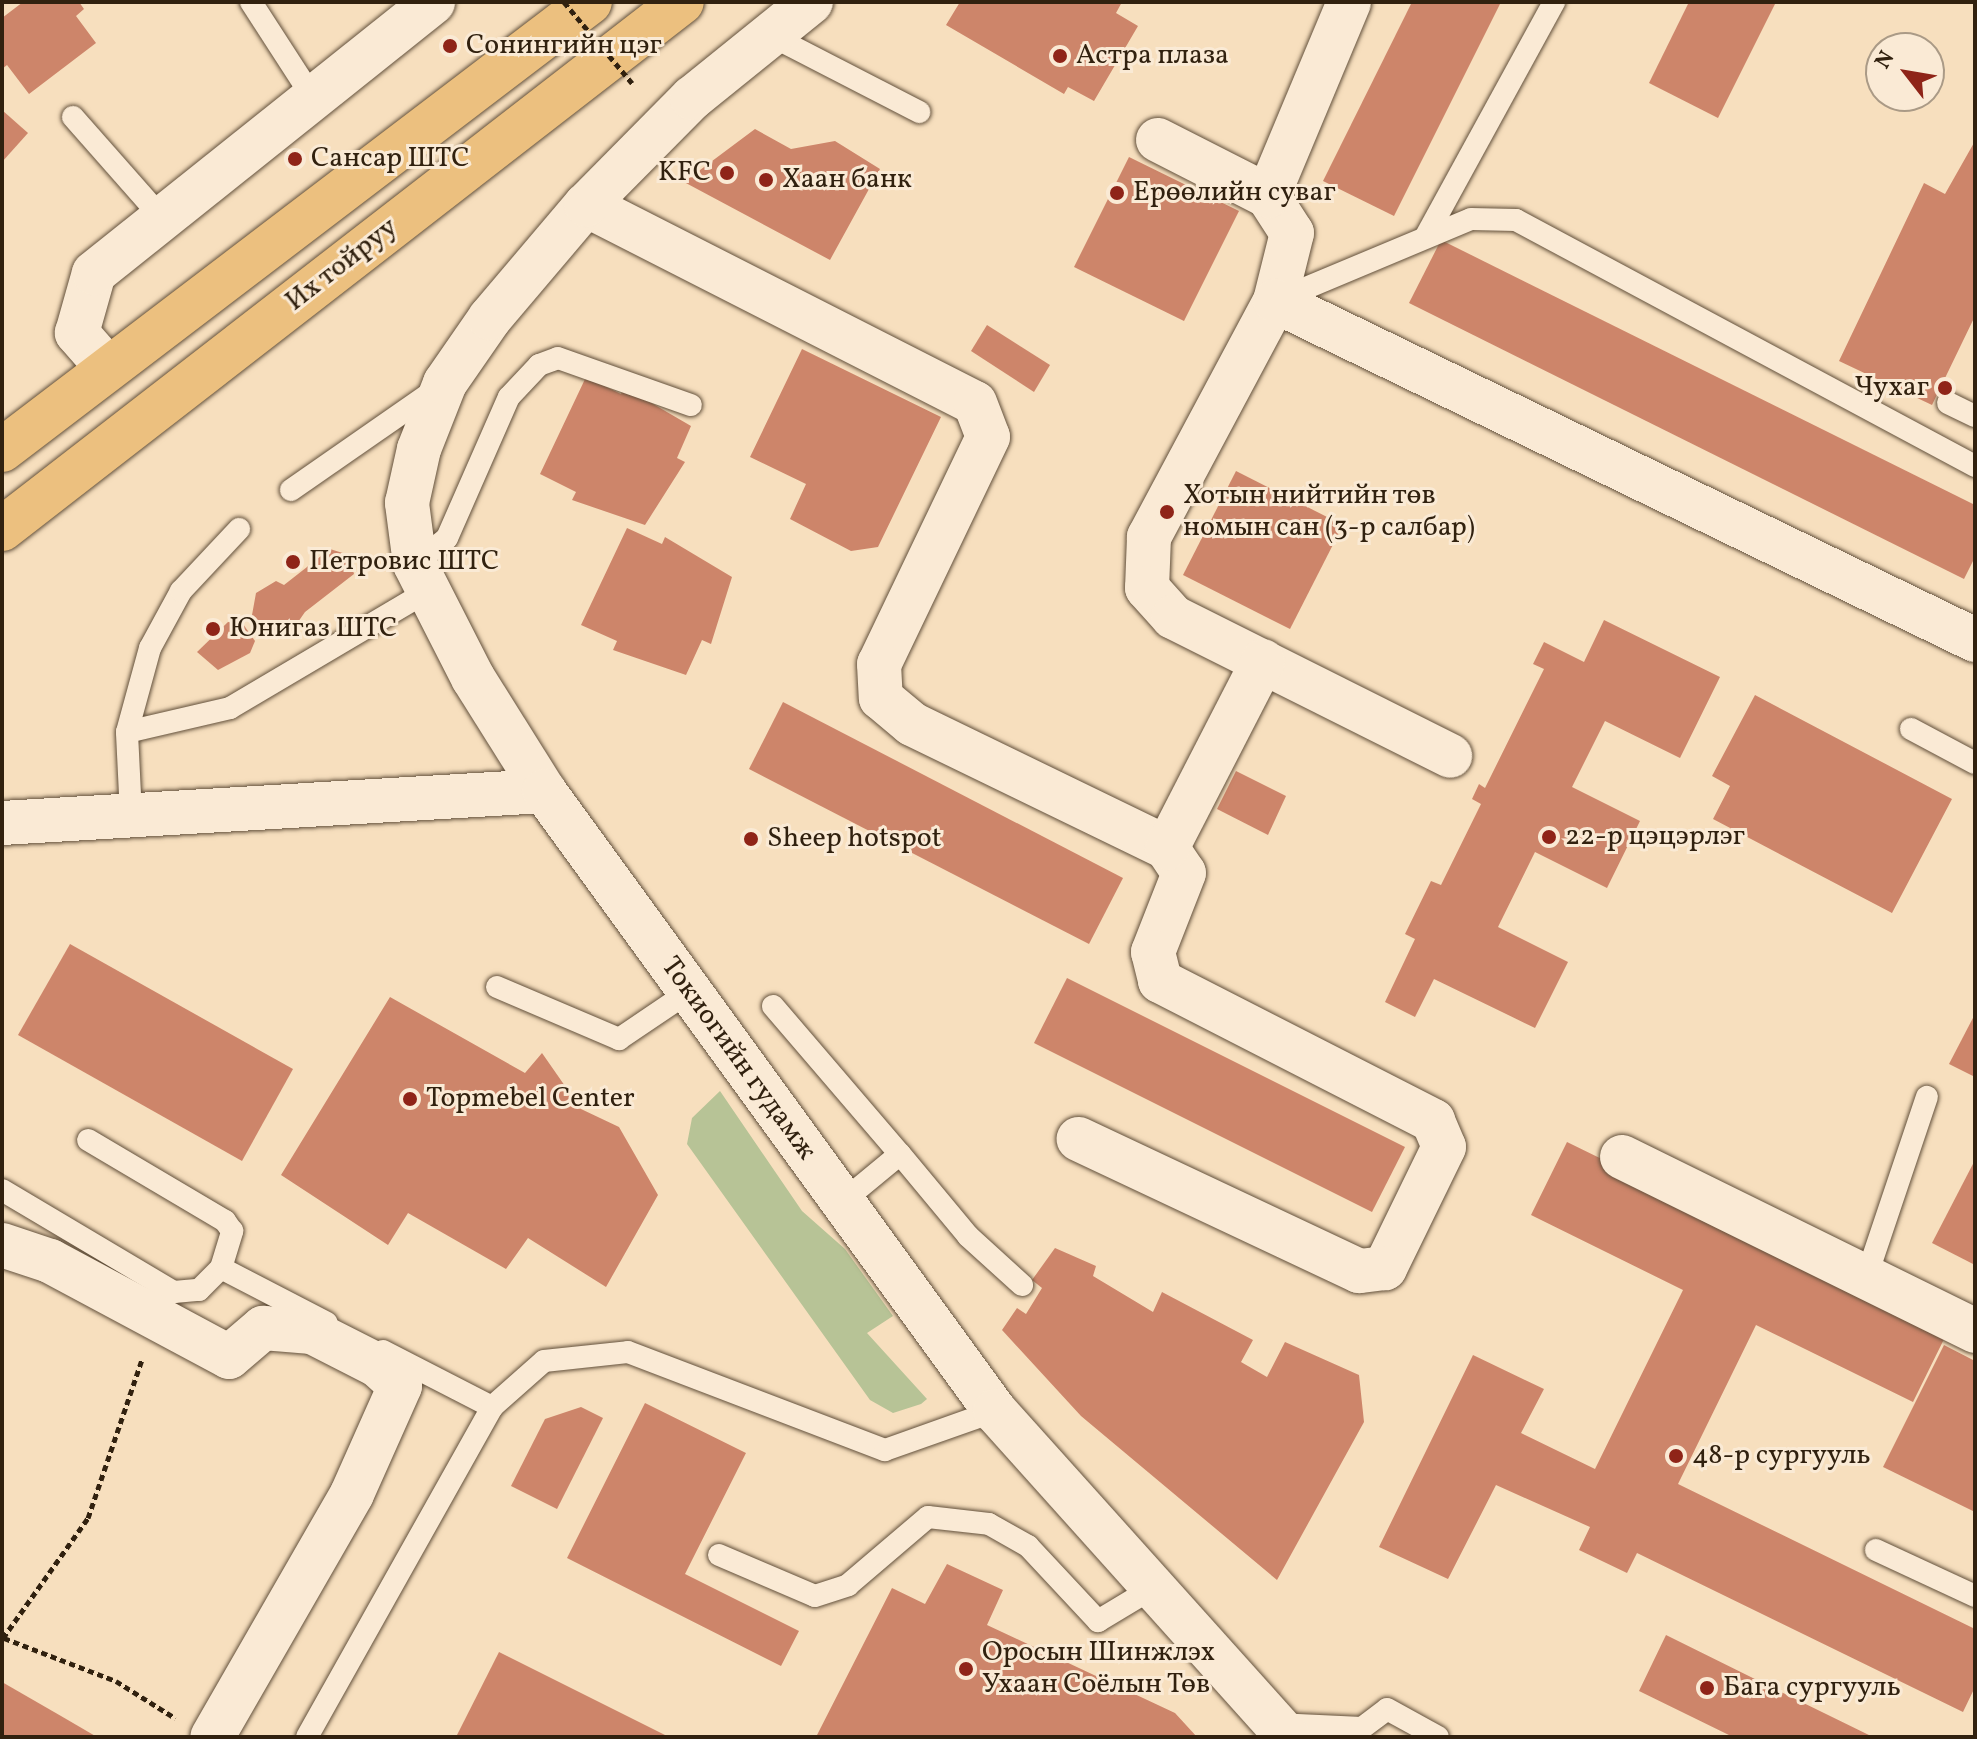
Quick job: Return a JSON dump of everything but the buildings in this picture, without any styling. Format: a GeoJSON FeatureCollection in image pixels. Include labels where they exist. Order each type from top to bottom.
{"type":"FeatureCollection","features":[{"type":"Feature","properties":{"kind":"main road"},"geometry":{"type":"LineString","coordinates":[[2,450],[105,365],[590,2]]}},
{"type":"Feature","properties":{"kind":"main road","name":"Их тойруу"},"geometry":{"type":"LineString","coordinates":[[2,529],[682,2]]}},
{"type":"Feature","properties":{"kind":"street"},"geometry":{"type":"LineString","coordinates":[[105,365],[77,333],[94,273],[433,2]]}},
{"type":"Feature","properties":{"kind":"street"},"geometry":{"type":"LineString","coordinates":[[420,578],[407,503],[445,383],[586,205],[692,98],[811,2]]}},
{"type":"Feature","properties":{"kind":"street"},"geometry":{"type":"LineString","coordinates":[[1268,196],[1349,2]]}},
{"type":"Feature","properties":{"kind":"street"},"geometry":{"type":"LineString","coordinates":[[1158,140],[1268,196],[1292,233],[1275,301],[1144,554],[1147,588],[1158,604],[1450,756]]}},
{"type":"Feature","properties":{"kind":"street"},"geometry":{"type":"LineString","coordinates":[[586,205],[975,403],[988,437],[879,664],[881,698],[912,724],[1167,848],[1184,873],[1153,952],[1160,981],[1433,1121],[1444,1147],[1385,1268],[1359,1271],[1078,1139]]}},
{"type":"Feature","properties":{"kind":"street"},"geometry":{"type":"LineString","coordinates":[[1275,301],[1923,621],[1975,640]]}},
{"type":"Feature","properties":{"kind":"street","name":"Токиогийн гудамж"},"geometry":{"type":"LineString","coordinates":[[420,578],[544,791],[995,1411],[1281,1730]]}},
{"type":"Feature","properties":{"kind":"street"},"geometry":{"type":"LineString","coordinates":[[1167,848],[1263,661]]}},
{"type":"Feature","properties":{"kind":"street"},"geometry":{"type":"LineString","coordinates":[[2,823],[544,791]]}},
{"type":"Feature","properties":{"kind":"street"},"geometry":{"type":"LineString","coordinates":[[1622,1157],[1867,1275],[1975,1331]]}},
{"type":"Feature","properties":{"kind":"street"},"geometry":{"type":"LineString","coordinates":[[2,1245],[50,1261],[150,1319],[229,1357],[263,1328],[312,1332],[377,1365],[400,1386],[352,1494],[198,1730]]}},
{"type":"Feature","properties":{"kind":"lane"},"geometry":{"type":"LineString","coordinates":[[251,2],[313,98]]}},
{"type":"Feature","properties":{"kind":"lane"},"geometry":{"type":"LineString","coordinates":[[1426,236],[1554,2]]}},
{"type":"Feature","properties":{"kind":"lane"},"geometry":{"type":"LineString","coordinates":[[770,35],[919,112]]}},
{"type":"Feature","properties":{"kind":"lane"},"geometry":{"type":"LineString","coordinates":[[73,117],[162,218]]}},
{"type":"Feature","properties":{"kind":"lane"},"geometry":{"type":"LineString","coordinates":[[1275,301],[1471,219],[1516,220],[1975,466]]}},
{"type":"Feature","properties":{"kind":"lane"},"geometry":{"type":"LineString","coordinates":[[127,732],[230,708],[420,578],[447,538],[509,397],[539,365],[558,358],[691,405]]}},
{"type":"Feature","properties":{"kind":"lane"},"geometry":{"type":"LineString","coordinates":[[291,490],[445,383]]}},
{"type":"Feature","properties":{"kind":"lane"},"geometry":{"type":"LineString","coordinates":[[1948,403],[1975,416]]}},
{"type":"Feature","properties":{"kind":"lane"},"geometry":{"type":"LineString","coordinates":[[131,815],[127,732],[150,648],[181,591],[239,529]]}},
{"type":"Feature","properties":{"kind":"lane"},"geometry":{"type":"LineString","coordinates":[[1911,729],[1975,763]]}},
{"type":"Feature","properties":{"kind":"lane"},"geometry":{"type":"LineString","coordinates":[[497,987],[619,1039],[690,991]]}},
{"type":"Feature","properties":{"kind":"lane"},"geometry":{"type":"LineString","coordinates":[[773,1006],[968,1236],[1022,1285]]}},
{"type":"Feature","properties":{"kind":"lane"},"geometry":{"type":"LineString","coordinates":[[1867,1275],[1927,1097]]}},
{"type":"Feature","properties":{"kind":"lane"},"geometry":{"type":"LineString","coordinates":[[2,1190],[174,1292],[199,1290],[221,1268],[232,1231],[225,1221],[88,1140]]}},
{"type":"Feature","properties":{"kind":"lane"},"geometry":{"type":"LineString","coordinates":[[842,1202],[900,1154]]}},
{"type":"Feature","properties":{"kind":"lane"},"geometry":{"type":"LineString","coordinates":[[221,1268],[492,1407]]}},
{"type":"Feature","properties":{"kind":"lane"},"geometry":{"type":"LineString","coordinates":[[307,1737],[492,1407],[544,1361],[601,1351],[628,1352],[885,1450],[995,1411]]}},
{"type":"Feature","properties":{"kind":"lane"},"geometry":{"type":"LineString","coordinates":[[719,1555],[815,1596],[848,1585],[928,1517],[989,1524],[1028,1546],[1098,1621],[1153,1588]]}},
{"type":"Feature","properties":{"kind":"lane"},"geometry":{"type":"LineString","coordinates":[[1876,1550],[1975,1596]]}},
{"type":"Feature","properties":{"kind":"lane"},"geometry":{"type":"LineString","coordinates":[[1281,1730],[1362,1728],[1387,1709],[1438,1737]]}},
{"type":"Feature","properties":{"kind":"path"},"geometry":{"type":"LineString","coordinates":[[564,2],[632,83]]}},
{"type":"Feature","properties":{"kind":"path"},"geometry":{"type":"LineString","coordinates":[[150,1319],[139,1383],[88,1518],[3,1637],[116,1681],[198,1730]]}},
{"type":"Feature","properties":{"kind":"green space"},"geometry":{"type":"Polygon","coordinates":[[[720,1091],[802,1211],[845,1249],[893,1316],[867,1333],[927,1399],[921,1404],[893,1413],[870,1400],[687,1144],[692,1118],[720,1091]]]}},
{"type":"Feature","properties":{"kind":"place","name":"Сонингийн цэг"},"geometry":{"type":"Point","coordinates":[450,46]}},
{"type":"Feature","properties":{"kind":"place","name":"Астра плаза"},"geometry":{"type":"Point","coordinates":[1060,56]}},
{"type":"Feature","properties":{"kind":"place","name":"Сансар ШТС"},"geometry":{"type":"Point","coordinates":[295,159]}},
{"type":"Feature","properties":{"kind":"place","name":"KFC"},"geometry":{"type":"Point","coordinates":[727,173]}},
{"type":"Feature","properties":{"kind":"place","name":"Хаан банк"},"geometry":{"type":"Point","coordinates":[766,180]}},
{"type":"Feature","properties":{"kind":"place","name":"Ерөөлийн суваг"},"geometry":{"type":"Point","coordinates":[1117,193]}},
{"type":"Feature","properties":{"kind":"place","name":"Чухаг"},"geometry":{"type":"Point","coordinates":[1945,388]}},
{"type":"Feature","properties":{"kind":"place","name":"Хотын нийтийн төв номын сан (3-р салбар)"},"geometry":{"type":"Point","coordinates":[1167,512]}},
{"type":"Feature","properties":{"kind":"place","name":"Петровис ШТС"},"geometry":{"type":"Point","coordinates":[293,562]}},
{"type":"Feature","properties":{"kind":"place","name":"Юнигаз ШТС"},"geometry":{"type":"Point","coordinates":[213,629]}},
{"type":"Feature","properties":{"kind":"place","name":"22-р цэцэрлэг"},"geometry":{"type":"Point","coordinates":[1549,837]}},
{"type":"Feature","properties":{"kind":"place","name":"Sheep hotspot"},"geometry":{"type":"Point","coordinates":[751,839]}},
{"type":"Feature","properties":{"kind":"place","name":"Topmebel Center"},"geometry":{"type":"Point","coordinates":[410,1099]}},
{"type":"Feature","properties":{"kind":"place","name":"48-р сургууль"},"geometry":{"type":"Point","coordinates":[1676,1456]}},
{"type":"Feature","properties":{"kind":"place","name":"Оросын Шинжлэх Ухаан Соёлын Төв"},"geometry":{"type":"Point","coordinates":[966,1669]}},
{"type":"Feature","properties":{"kind":"place","name":"Бага сургууль"},"geometry":{"type":"Point","coordinates":[1707,1688]}}]}
